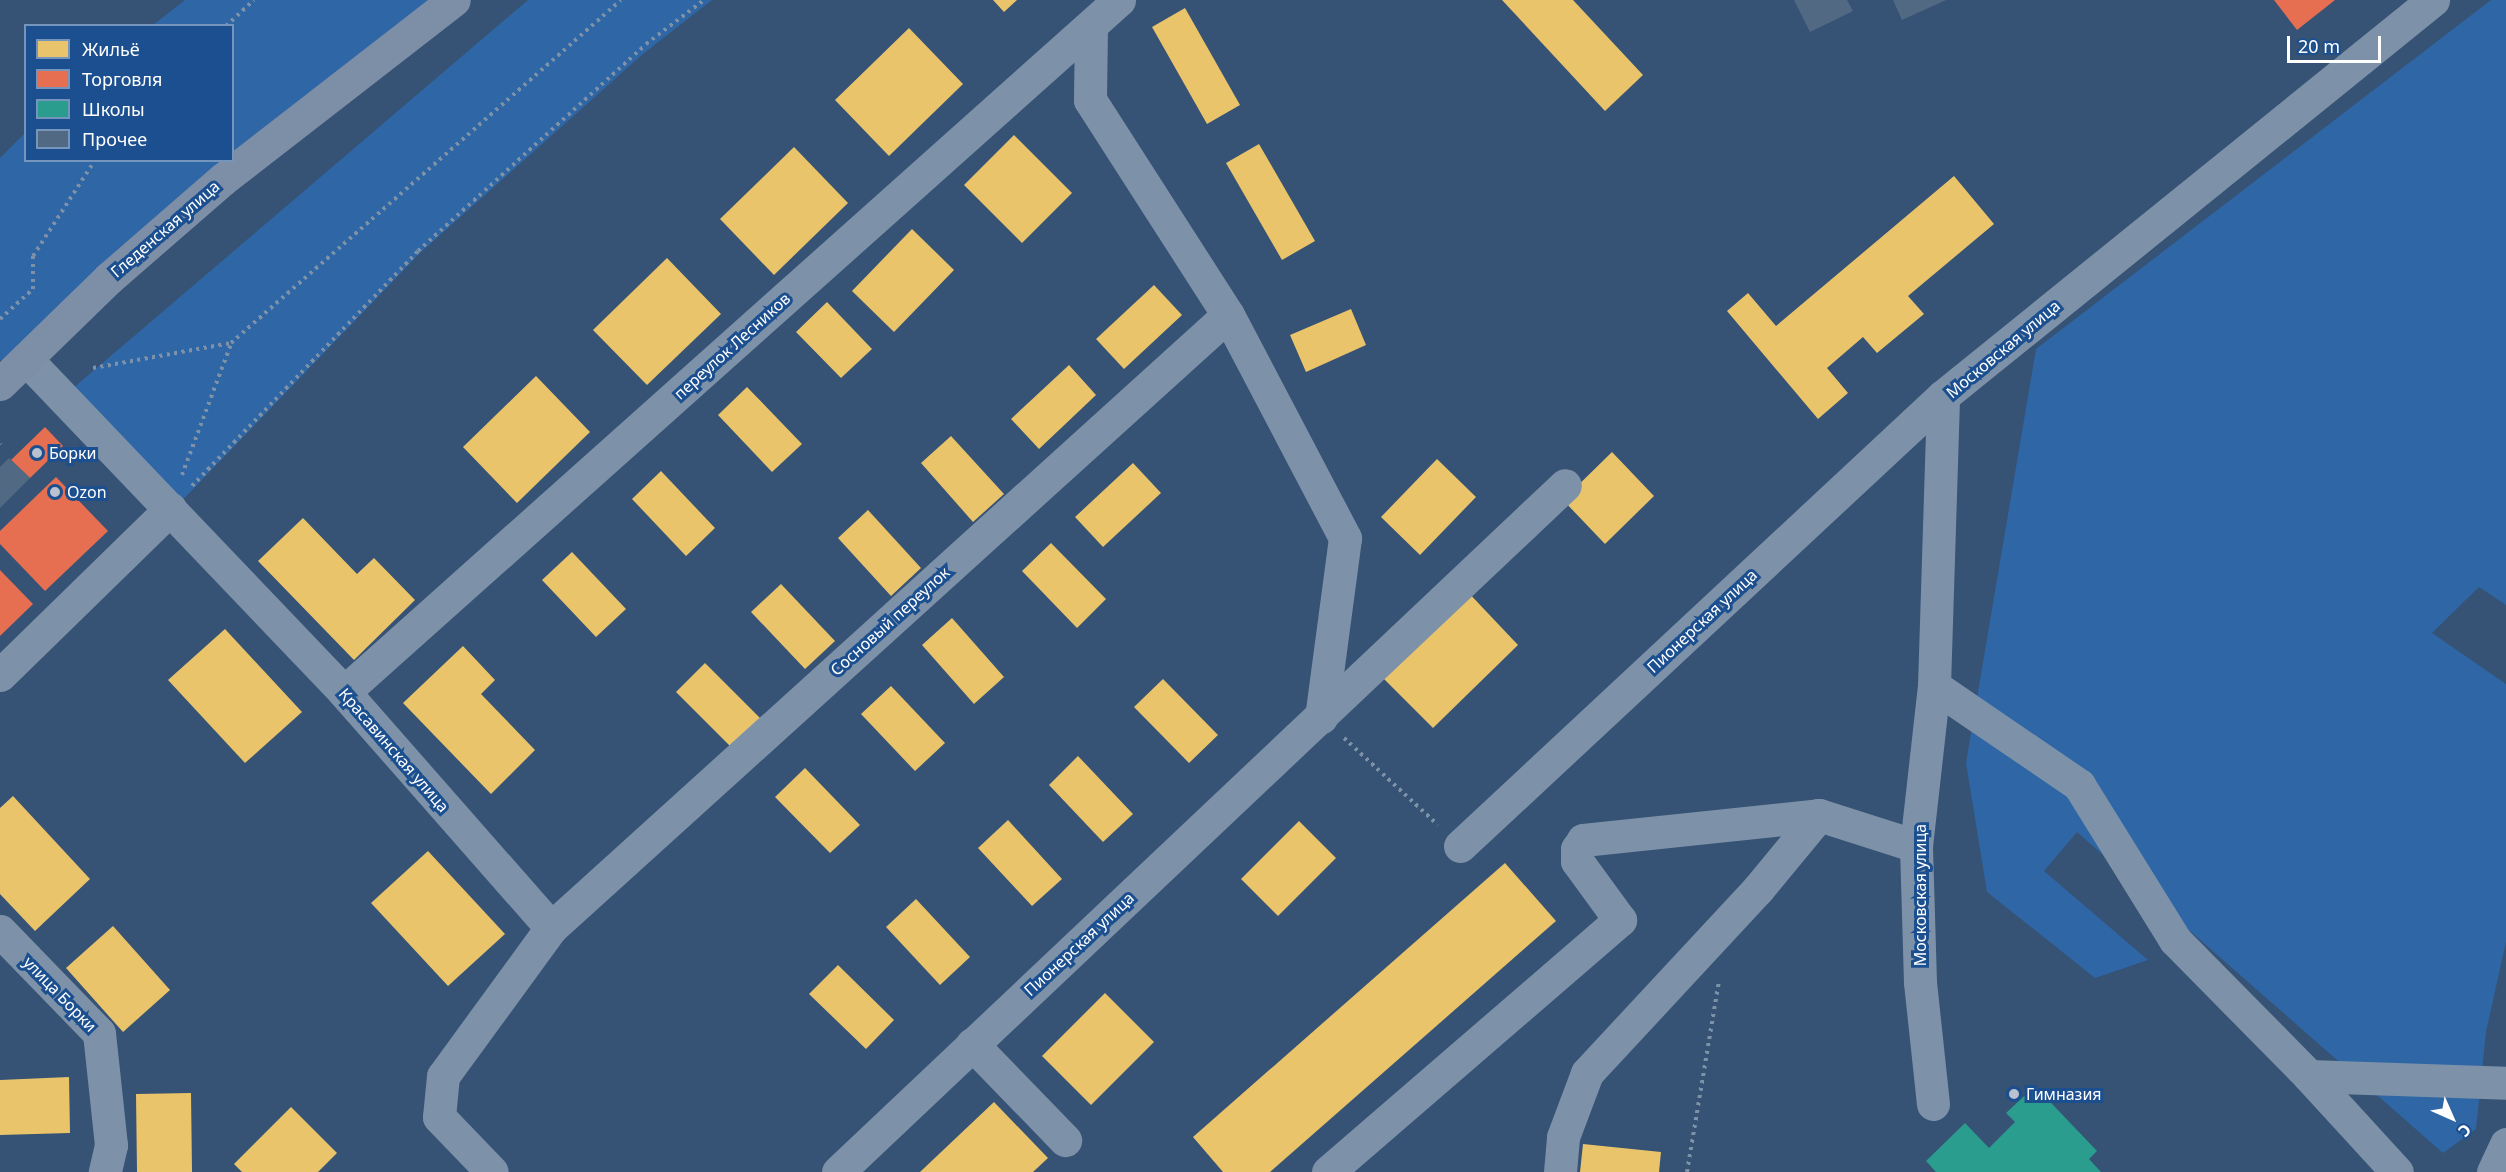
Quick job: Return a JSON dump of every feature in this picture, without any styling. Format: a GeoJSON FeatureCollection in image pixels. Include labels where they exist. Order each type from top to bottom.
{"type":"FeatureCollection","features":[{"type":"Feature","properties":{"kind":"main road","name":"Гледенская улица"},"geometry":{"type":"LineString","coordinates":[[0,384],[109,278],[223,179],[454,0]]}},
{"type":"Feature","properties":{"kind":"street","name":"переулок Лесников"},"geometry":{"type":"LineString","coordinates":[[344,692],[1119,0]]}},
{"type":"Feature","properties":{"kind":"street","name":"Московская улица"},"geometry":{"type":"LineString","coordinates":[[1933,1104],[1920,982],[1916,846],[1934,686],[1943,396],[2433,0]]}},
{"type":"Feature","properties":{"kind":"street"},"geometry":{"type":"LineString","coordinates":[[1091,27],[1090,100],[1228,315],[1345,538],[1321,717]]}},
{"type":"Feature","properties":{"kind":"street","name":"Сосновый переулок"},"geometry":{"type":"LineString","coordinates":[[551,928],[1228,315]]}},
{"type":"Feature","properties":{"kind":"street","name":"Красавинская улица"},"geometry":{"type":"LineString","coordinates":[[26,359],[344,692],[551,928]]}},
{"type":"Feature","properties":{"kind":"street","name":"Пионерская улица"},"geometry":{"type":"LineString","coordinates":[[1460,846],[1943,396]]}},
{"type":"Feature","properties":{"kind":"street","name":"Пионерская улица"},"geometry":{"type":"LineString","coordinates":[[838,1172],[1565,485]]}},
{"type":"Feature","properties":{"kind":"street"},"geometry":{"type":"LineString","coordinates":[[0,675],[170,509]]}},
{"type":"Feature","properties":{"kind":"street"},"geometry":{"type":"LineString","coordinates":[[1934,686],[2079,784],[2175,940],[2309,1076],[2397,1172]]}},
{"type":"Feature","properties":{"kind":"street"},"geometry":{"type":"LineString","coordinates":[[1328,1172],[1620,920],[1578,861],[1577,849],[1583,840],[1819,815],[1916,846]]}},
{"type":"Feature","properties":{"kind":"street"},"geometry":{"type":"LineString","coordinates":[[1560,1172],[1563,1137],[1587,1072],[1758,889],[1819,815]]}},
{"type":"Feature","properties":{"kind":"street"},"geometry":{"type":"LineString","coordinates":[[492,1172],[439,1117],[443,1076],[551,928]]}},
{"type":"Feature","properties":{"kind":"street","name":"улица Борки"},"geometry":{"type":"LineString","coordinates":[[0,931],[99,1033],[111,1145],[105,1172]]}},
{"type":"Feature","properties":{"kind":"street"},"geometry":{"type":"LineString","coordinates":[[972,1044],[1065,1140]]}},
{"type":"Feature","properties":{"kind":"street"},"geometry":{"type":"LineString","coordinates":[[2309,1076],[2506,1083]]}},
{"type":"Feature","properties":{"kind":"street"},"geometry":{"type":"LineString","coordinates":[[2493,1172],[2506,1144]]}},
{"type":"Feature","properties":{"kind":"path"},"geometry":{"type":"LineString","coordinates":[[228,24],[254,0]]}},
{"type":"Feature","properties":{"kind":"path"},"geometry":{"type":"LineString","coordinates":[[170,509],[231,343],[621,0]]}},
{"type":"Feature","properties":{"kind":"path"},"geometry":{"type":"LineString","coordinates":[[170,509],[418,251],[646,44],[704,0]]}},
{"type":"Feature","properties":{"kind":"path"},"geometry":{"type":"LineString","coordinates":[[0,319],[33,289],[33,256],[94,162]]}},
{"type":"Feature","properties":{"kind":"path"},"geometry":{"type":"LineString","coordinates":[[93,368],[231,343]]}},
{"type":"Feature","properties":{"kind":"path"},"geometry":{"type":"LineString","coordinates":[[1321,717],[1460,846]]}},
{"type":"Feature","properties":{"kind":"path"},"geometry":{"type":"LineString","coordinates":[[1687,1172],[1719,977]]}},
{"type":"Feature","properties":{"kind":"shaded area"},"geometry":{"type":"Polygon","coordinates":[[[185,0],[454,0],[26,359],[0,360],[0,158],[24,134],[24,162],[234,162],[234,24],[154,24],[185,0]]]}},
{"type":"Feature","properties":{"kind":"shaded area"},"geometry":{"type":"Polygon","coordinates":[[[528,0],[712,0],[643,54],[420,253],[174,509],[65,395],[528,0]]]}},
{"type":"Feature","properties":{"kind":"shaded area"},"geometry":{"type":"Polygon","coordinates":[[[2491,0],[2506,0],[2506,605],[2479,587],[2432,633],[2506,684],[2506,942],[2486,1032],[2476,1129],[2443,1153],[2077,832],[2044,871],[2148,960],[2095,978],[1987,892],[1966,763],[2036,349],[2491,0]]]}},
{"type":"Feature","properties":{"kind":"building: Жильё"},"geometry":{"type":"Polygon","coordinates":[[[993,0],[1017,0],[1004,12],[993,0]]]}},
{"type":"Feature","properties":{"kind":"building: Жильё"},"geometry":{"type":"Polygon","coordinates":[[[1502,0],[1573,0],[1643,75],[1605,111],[1502,0]]]}},
{"type":"Feature","properties":{"kind":"building: Жильё"},"geometry":{"type":"Polygon","coordinates":[[[1185,8],[1240,105],[1207,124],[1152,27],[1185,8]]]}},
{"type":"Feature","properties":{"kind":"building: Жильё"},"geometry":{"type":"Polygon","coordinates":[[[909,28],[963,84],[889,156],[835,100],[909,28]]]}},
{"type":"Feature","properties":{"kind":"building: Жильё"},"geometry":{"type":"Polygon","coordinates":[[[1014,135],[1072,193],[1022,243],[964,185],[1014,135]]]}},
{"type":"Feature","properties":{"kind":"building: Жильё"},"geometry":{"type":"Polygon","coordinates":[[[1259,144],[1315,241],[1282,260],[1226,163],[1259,144]]]}},
{"type":"Feature","properties":{"kind":"building: Жильё"},"geometry":{"type":"Polygon","coordinates":[[[794,147],[848,203],[774,275],[720,219],[794,147]]]}},
{"type":"Feature","properties":{"kind":"building: Жильё"},"geometry":{"type":"Polygon","coordinates":[[[1954,176],[1994,224],[1908,296],[1924,314],[1877,353],[1863,337],[1827,368],[1848,393],[1818,419],[1727,311],[1748,293],[1776,326],[1954,176]]]}},
{"type":"Feature","properties":{"kind":"building: Жильё"},"geometry":{"type":"Polygon","coordinates":[[[912,229],[954,270],[894,332],[852,291],[912,229]]]}},
{"type":"Feature","properties":{"kind":"building: Жильё"},"geometry":{"type":"Polygon","coordinates":[[[667,258],[721,314],[647,385],[593,330],[667,258]]]}},
{"type":"Feature","properties":{"kind":"building: Жильё"},"geometry":{"type":"Polygon","coordinates":[[[1154,285],[1182,315],[1124,369],[1096,339],[1154,285]]]}},
{"type":"Feature","properties":{"kind":"building: Жильё"},"geometry":{"type":"Polygon","coordinates":[[[827,302],[872,349],[841,378],[796,332],[827,302]]]}},
{"type":"Feature","properties":{"kind":"building: Жильё"},"geometry":{"type":"Polygon","coordinates":[[[1351,309],[1366,345],[1306,372],[1290,335],[1351,309]]]}},
{"type":"Feature","properties":{"kind":"building: Жильё"},"geometry":{"type":"Polygon","coordinates":[[[1069,365],[1096,395],[1039,449],[1011,419],[1069,365]]]}},
{"type":"Feature","properties":{"kind":"building: Жильё"},"geometry":{"type":"Polygon","coordinates":[[[536,376],[590,432],[517,503],[463,447],[536,376]]]}},
{"type":"Feature","properties":{"kind":"building: Жильё"},"geometry":{"type":"Polygon","coordinates":[[[747,387],[802,444],[772,472],[718,415],[747,387]]]}},
{"type":"Feature","properties":{"kind":"building: Жильё"},"geometry":{"type":"Polygon","coordinates":[[[951,436],[1004,494],[973,522],[921,463],[951,436]]]}},
{"type":"Feature","properties":{"kind":"building: Жильё"},"geometry":{"type":"Polygon","coordinates":[[[1612,452],[1654,496],[1605,544],[1563,500],[1612,452]]]}},
{"type":"Feature","properties":{"kind":"building: Жильё"},"geometry":{"type":"Polygon","coordinates":[[[1437,459],[1476,497],[1420,555],[1381,517],[1437,459]]]}},
{"type":"Feature","properties":{"kind":"building: Жильё"},"geometry":{"type":"Polygon","coordinates":[[[1133,463],[1161,493],[1103,547],[1075,517],[1133,463]]]}},
{"type":"Feature","properties":{"kind":"building: Жильё"},"geometry":{"type":"Polygon","coordinates":[[[661,471],[715,528],[686,556],[632,499],[661,471]]]}},
{"type":"Feature","properties":{"kind":"building: Жильё"},"geometry":{"type":"Polygon","coordinates":[[[868,510],[921,568],[891,596],[838,538],[868,510]]]}},
{"type":"Feature","properties":{"kind":"building: Жильё"},"geometry":{"type":"Polygon","coordinates":[[[303,518],[357,574],[374,558],[415,600],[354,660],[258,561],[303,518]]]}},
{"type":"Feature","properties":{"kind":"building: Жильё"},"geometry":{"type":"Polygon","coordinates":[[[1051,543],[1106,599],[1077,628],[1022,571],[1051,543]]]}},
{"type":"Feature","properties":{"kind":"building: Жильё"},"geometry":{"type":"Polygon","coordinates":[[[572,552],[626,609],[596,637],[542,580],[572,552]]]}},
{"type":"Feature","properties":{"kind":"building: Жильё"},"geometry":{"type":"Polygon","coordinates":[[[781,584],[835,641],[805,669],[751,612],[781,584]]]}},
{"type":"Feature","properties":{"kind":"building: Жильё"},"geometry":{"type":"Polygon","coordinates":[[[1465,589],[1518,645],[1433,728],[1379,674],[1465,589]]]}},
{"type":"Feature","properties":{"kind":"building: Жильё"},"geometry":{"type":"Polygon","coordinates":[[[952,618],[1004,677],[974,704],[922,645],[952,618]]]}},
{"type":"Feature","properties":{"kind":"building: Жильё"},"geometry":{"type":"Polygon","coordinates":[[[225,629],[302,712],[245,763],[168,680],[225,629]]]}},
{"type":"Feature","properties":{"kind":"building: Жильё"},"geometry":{"type":"Polygon","coordinates":[[[463,646],[495,680],[481,694],[535,750],[491,794],[403,703],[463,646]]]}},
{"type":"Feature","properties":{"kind":"building: Жильё"},"geometry":{"type":"Polygon","coordinates":[[[705,663],[761,719],[732,748],[676,692],[705,663]]]}},
{"type":"Feature","properties":{"kind":"building: Жильё"},"geometry":{"type":"Polygon","coordinates":[[[1163,679],[1218,735],[1189,763],[1134,707],[1163,679]]]}},
{"type":"Feature","properties":{"kind":"building: Жильё"},"geometry":{"type":"Polygon","coordinates":[[[891,686],[945,743],[915,771],[861,714],[891,686]]]}},
{"type":"Feature","properties":{"kind":"building: Жильё"},"geometry":{"type":"Polygon","coordinates":[[[1078,756],[1133,814],[1103,842],[1049,785],[1078,756]]]}},
{"type":"Feature","properties":{"kind":"building: Жильё"},"geometry":{"type":"Polygon","coordinates":[[[805,768],[860,825],[830,853],[775,797],[805,768]]]}},
{"type":"Feature","properties":{"kind":"building: Жильё"},"geometry":{"type":"Polygon","coordinates":[[[13,796],[90,879],[35,931],[0,894],[0,808],[13,796]]]}},
{"type":"Feature","properties":{"kind":"building: Жильё"},"geometry":{"type":"Polygon","coordinates":[[[1008,820],[1062,879],[1032,906],[978,848],[1008,820]]]}},
{"type":"Feature","properties":{"kind":"building: Жильё"},"geometry":{"type":"Polygon","coordinates":[[[1299,821],[1336,858],[1278,916],[1241,879],[1299,821]]]}},
{"type":"Feature","properties":{"kind":"building: Жильё"},"geometry":{"type":"Polygon","coordinates":[[[428,851],[505,934],[448,986],[371,903],[428,851]]]}},
{"type":"Feature","properties":{"kind":"building: Жильё"},"geometry":{"type":"Polygon","coordinates":[[[1505,863],[1556,921],[1270,1172],[1223,1172],[1193,1137],[1505,863]]]}},
{"type":"Feature","properties":{"kind":"building: Жильё"},"geometry":{"type":"Polygon","coordinates":[[[916,899],[970,957],[940,985],[886,927],[916,899]]]}},
{"type":"Feature","properties":{"kind":"building: Жильё"},"geometry":{"type":"Polygon","coordinates":[[[113,926],[170,990],[123,1032],[66,968],[113,926]]]}},
{"type":"Feature","properties":{"kind":"building: Жильё"},"geometry":{"type":"Polygon","coordinates":[[[838,965],[894,1020],[866,1049],[809,994],[838,965]]]}},
{"type":"Feature","properties":{"kind":"building: Жильё"},"geometry":{"type":"Polygon","coordinates":[[[1105,993],[1154,1042],[1091,1105],[1042,1056],[1105,993]]]}},
{"type":"Feature","properties":{"kind":"building: Жильё"},"geometry":{"type":"Polygon","coordinates":[[[69,1077],[70,1133],[0,1135],[0,1080],[69,1077]]]}},
{"type":"Feature","properties":{"kind":"building: Жильё"},"geometry":{"type":"Polygon","coordinates":[[[191,1093],[192,1172],[137,1172],[136,1094],[191,1093]]]}},
{"type":"Feature","properties":{"kind":"building: Жильё"},"geometry":{"type":"Polygon","coordinates":[[[994,1102],[1048,1158],[1033,1172],[920,1172],[994,1102]]]}},
{"type":"Feature","properties":{"kind":"building: Жильё"},"geometry":{"type":"Polygon","coordinates":[[[291,1107],[337,1153],[318,1172],[242,1172],[234,1164],[291,1107]]]}},
{"type":"Feature","properties":{"kind":"building: Жильё"},"geometry":{"type":"Polygon","coordinates":[[[1583,1144],[1661,1152],[1659,1172],[1580,1172],[1583,1144]]]}},
{"type":"Feature","properties":{"kind":"building: Торговля"},"geometry":{"type":"Polygon","coordinates":[[[2274,0],[2335,0],[2297,30],[2274,0]]]}},
{"type":"Feature","properties":{"kind":"building: Торговля","name":"Борки"},"geometry":{"type":"Polygon","coordinates":[[[45,427],[63,446],[30,478],[11,460],[45,427]]]}},
{"type":"Feature","properties":{"kind":"building: Торговля"},"geometry":{"type":"Polygon","coordinates":[[[56,477],[108,531],[45,591],[0,544],[0,531],[56,477]]]}},
{"type":"Feature","properties":{"kind":"building: Торговля"},"geometry":{"type":"Polygon","coordinates":[[[0,570],[33,604],[0,636],[0,570]]]}},
{"type":"Feature","properties":{"kind":"building: Школы"},"geometry":{"type":"Polygon","coordinates":[[[2035,1086],[2097,1151],[2089,1159],[2101,1172],[1936,1172],[1926,1161],[1965,1123],[1989,1148],[2015,1122],[2006,1113],[2035,1086]]]}},
{"type":"Feature","properties":{"kind":"building: Прочее"},"geometry":{"type":"Polygon","coordinates":[[[1794,0],[1847,0],[1853,11],[1810,32],[1794,0]]]}},
{"type":"Feature","properties":{"kind":"building: Прочее"},"geometry":{"type":"Polygon","coordinates":[[[1893,0],[1946,0],[1902,20],[1893,0]]]}},
{"type":"Feature","properties":{"kind":"building: Прочее"},"geometry":{"type":"Polygon","coordinates":[[[9,458],[30,478],[0,508],[0,467],[9,458]]]}},
{"type":"Feature","properties":{"kind":"place","name":"Борки"},"geometry":{"type":"Point","coordinates":[37,453]}},
{"type":"Feature","properties":{"kind":"place","name":"Ozon"},"geometry":{"type":"Point","coordinates":[55,492]}},
{"type":"Feature","properties":{"kind":"place","name":"Гимназия"},"geometry":{"type":"Point","coordinates":[2014,1094]}}]}
